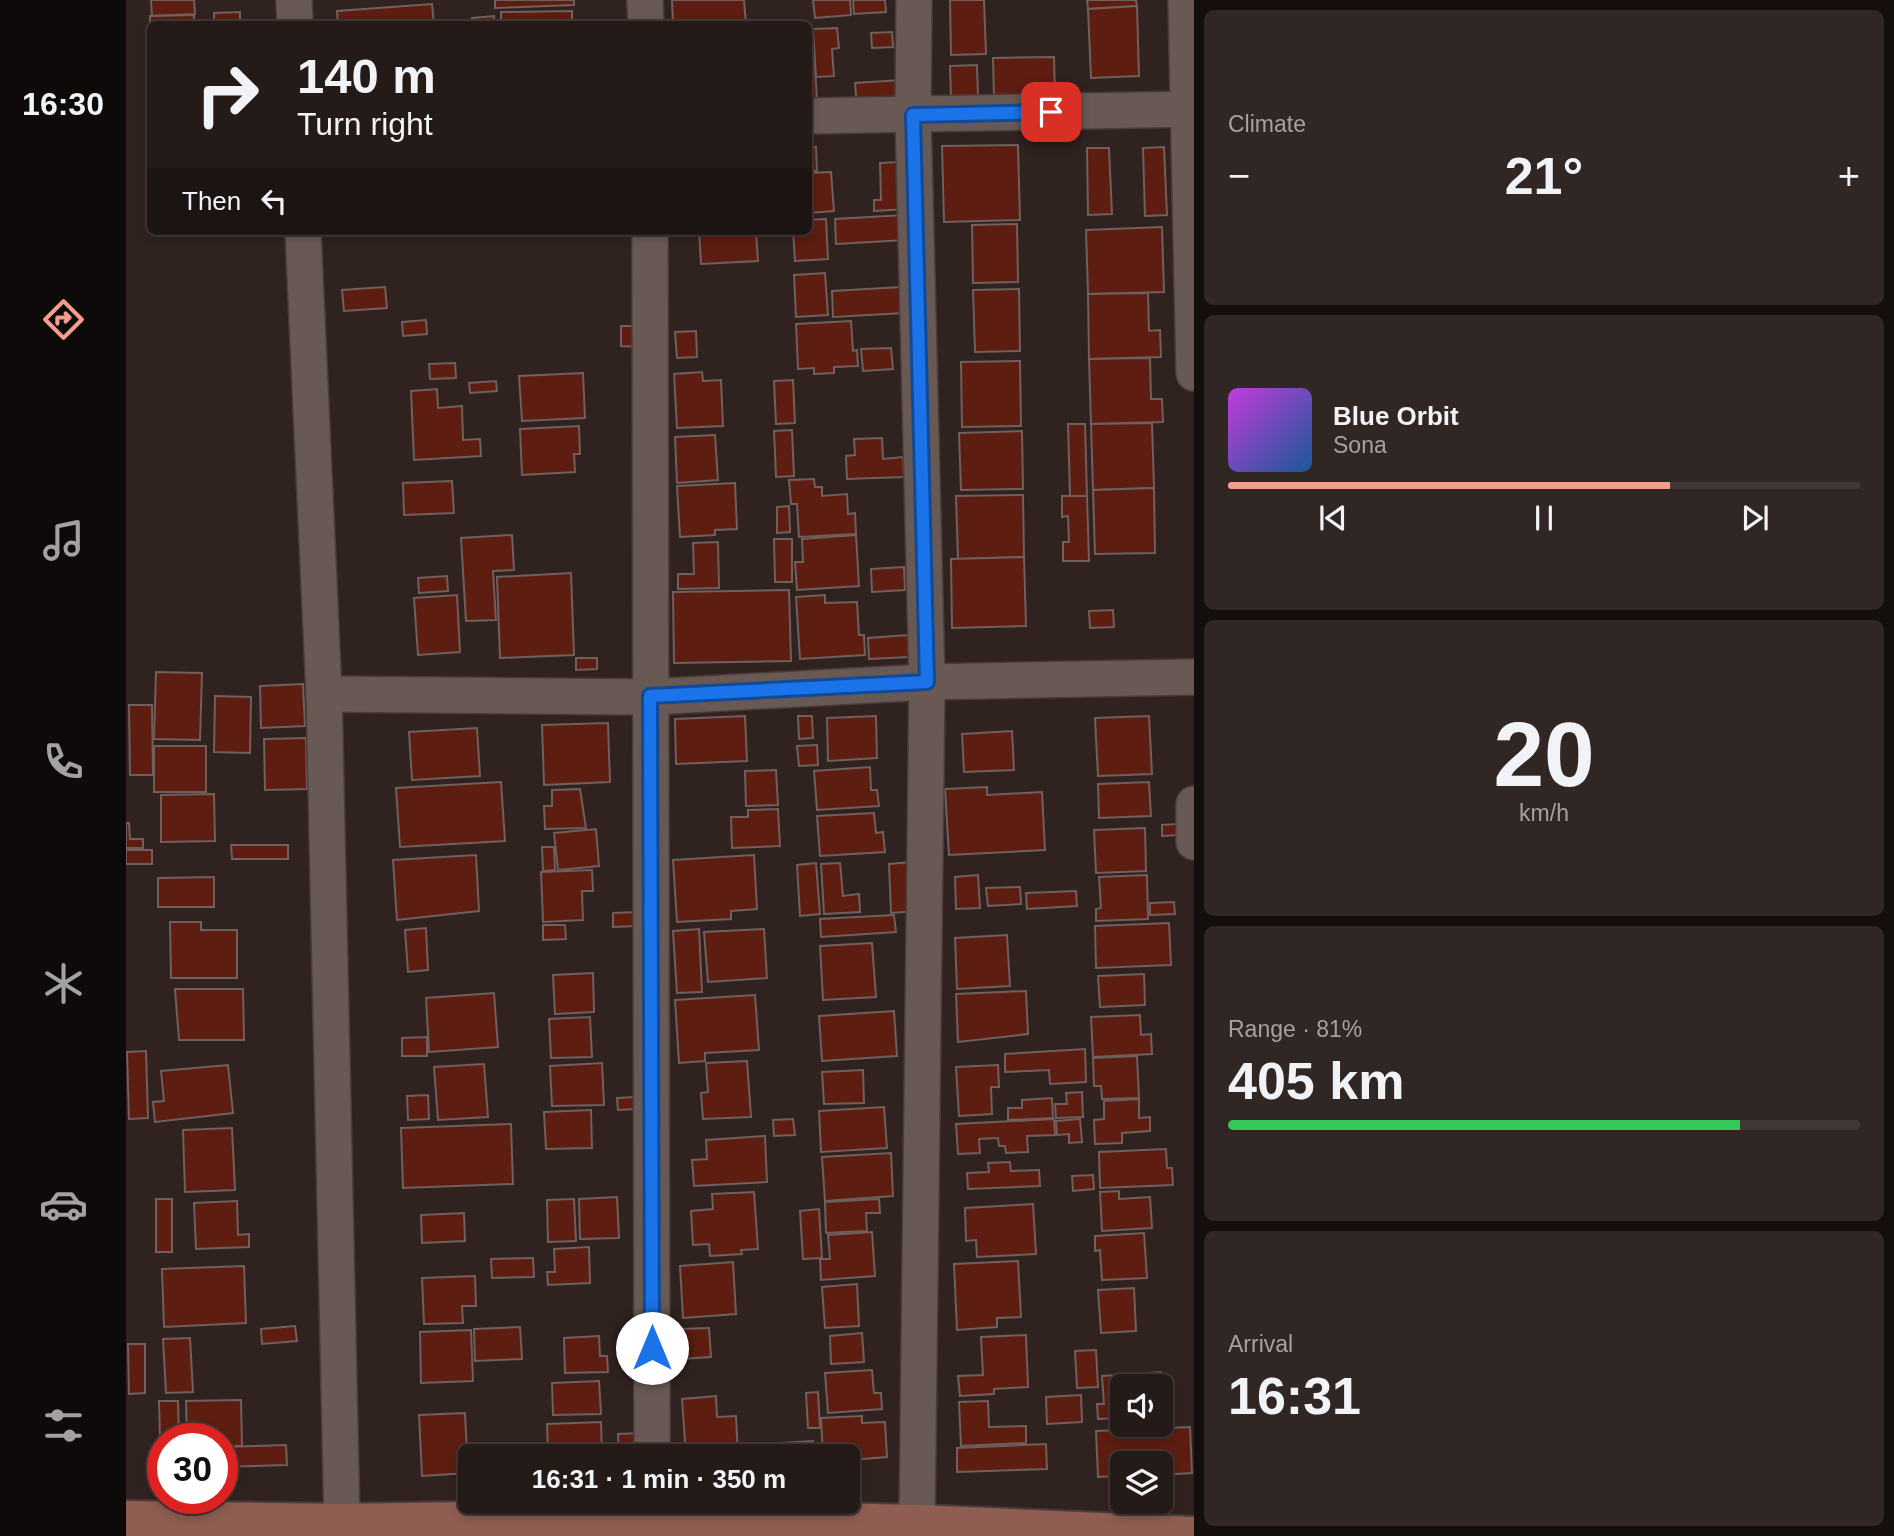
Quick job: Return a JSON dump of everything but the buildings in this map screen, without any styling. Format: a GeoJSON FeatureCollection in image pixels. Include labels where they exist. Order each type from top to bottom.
{"type":"FeatureCollection","features":[{"type":"Feature","properties":{"kind":"main road"},"geometry":{"type":"LineString","coordinates":[[126,1520],[342,1523],[557,1514]]}},
{"type":"Feature","properties":{"kind":"main road"},"geometry":{"type":"LineString","coordinates":[[728,1514],[1194,1536]]}},
{"type":"Feature","properties":{"kind":"street"},"geometry":{"type":"LineString","coordinates":[[294,0],[295,21]]}},
{"type":"Feature","properties":{"kind":"street"},"geometry":{"type":"LineString","coordinates":[[645,0],[646,21]]}},
{"type":"Feature","properties":{"kind":"street"},"geometry":{"type":"LineString","coordinates":[[914,0],[913,115],[927,682],[917,1524]]}},
{"type":"Feature","properties":{"kind":"street"},"geometry":{"type":"LineString","coordinates":[[1186,0],[1191,109],[1194,373]]}},
{"type":"Feature","properties":{"kind":"street"},"geometry":{"type":"LineString","coordinates":[[812,116],[1191,109]]}},
{"type":"Feature","properties":{"kind":"street"},"geometry":{"type":"LineString","coordinates":[[303,235],[324,694],[342,1523]]}},
{"type":"Feature","properties":{"kind":"street"},"geometry":{"type":"LineString","coordinates":[[650,235],[652,1444]]}},
{"type":"Feature","properties":{"kind":"street"},"geometry":{"type":"LineString","coordinates":[[324,694],[650,696],[927,682],[1194,677]]}},
{"type":"Feature","properties":{"kind":"street"},"geometry":{"type":"LineString","coordinates":[[1194,804],[1194,842]]}},
{"type":"Feature","properties":{"kind":"route"},"geometry":{"type":"LineString","coordinates":[[652,1348],[650,696],[927,682],[913,115],[1051,112]]}}]}
